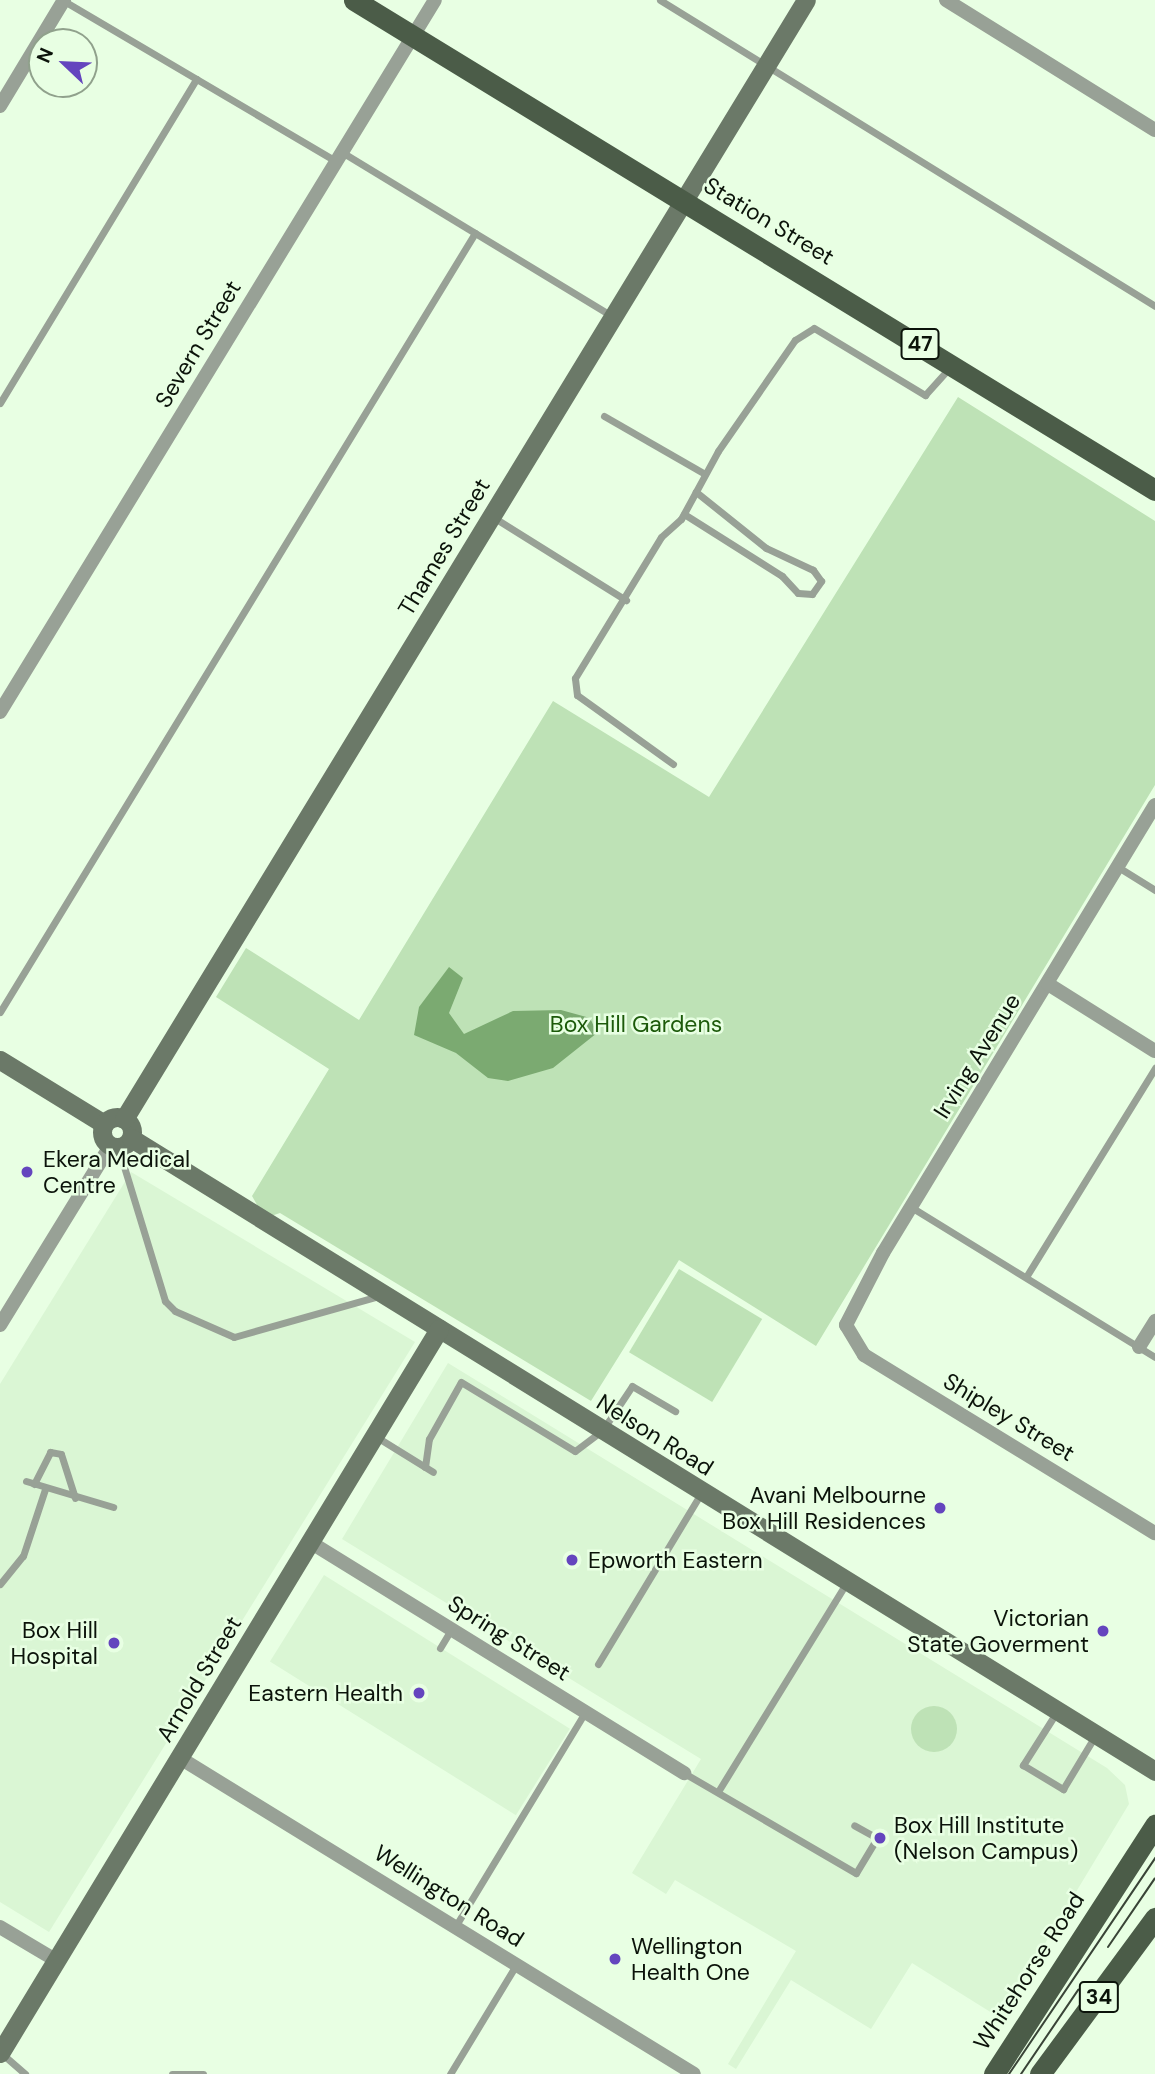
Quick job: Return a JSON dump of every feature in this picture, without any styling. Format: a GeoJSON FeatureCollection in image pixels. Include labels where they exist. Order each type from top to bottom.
{"type":"FeatureCollection","features":[{"type":"Feature","properties":{"kind":"main road","name":"Station Street"},"geometry":{"type":"LineString","coordinates":[[354,0],[1155,490]]}},
{"type":"Feature","properties":{"kind":"main road","name":"Thames Street"},"geometry":{"type":"LineString","coordinates":[[124,1119],[806,0]]}},
{"type":"Feature","properties":{"kind":"main road"},"geometry":{"type":"LineString","coordinates":[[0,1060],[104,1124],[120,1144]]}},
{"type":"Feature","properties":{"kind":"main road"},"geometry":{"type":"LineString","coordinates":[[104,1124],[124,1119],[120,1144]]}},
{"type":"Feature","properties":{"kind":"main road","name":"Nelson Road"},"geometry":{"type":"LineString","coordinates":[[120,1144],[383,1295],[1155,1771]]}},
{"type":"Feature","properties":{"kind":"main road","name":"Arnold Street"},"geometry":{"type":"LineString","coordinates":[[0,2053],[54,1959],[180,1758],[439,1329]]}},
{"type":"Feature","properties":{"kind":"main road","name":"Whitehorse Road"},"geometry":{"type":"LineString","coordinates":[[994,2074],[1155,1825]]}},
{"type":"Feature","properties":{"kind":"main road","name":"34"},"geometry":{"type":"LineString","coordinates":[[1040,2074],[1155,1918]]}},
{"type":"Feature","properties":{"kind":"street"},"geometry":{"type":"LineString","coordinates":[[0,106],[64,0]]}},
{"type":"Feature","properties":{"kind":"street","name":"Severn Street"},"geometry":{"type":"LineString","coordinates":[[0,712],[435,0]]}},
{"type":"Feature","properties":{"kind":"street"},"geometry":{"type":"LineString","coordinates":[[946,0],[1155,130]]}},
{"type":"Feature","properties":{"kind":"street","name":"Irving Avenue"},"geometry":{"type":"LineString","coordinates":[[846,1332],[851,1308],[1155,805]]}},
{"type":"Feature","properties":{"kind":"street"},"geometry":{"type":"LineString","coordinates":[[1048,984],[1155,1051]]}},
{"type":"Feature","properties":{"kind":"street"},"geometry":{"type":"LineString","coordinates":[[0,1325],[120,1144]]}},
{"type":"Feature","properties":{"kind":"street"},"geometry":{"type":"LineString","coordinates":[[1139,1347],[1155,1321]]}},
{"type":"Feature","properties":{"kind":"street","name":"Shipley Street"},"geometry":{"type":"LineString","coordinates":[[846,1332],[864,1355],[1155,1533]]}},
{"type":"Feature","properties":{"kind":"street","name":"Spring Street"},"geometry":{"type":"LineString","coordinates":[[310,1542],[684,1773]]}},
{"type":"Feature","properties":{"kind":"street","name":"Wellington Road"},"geometry":{"type":"LineString","coordinates":[[180,1758],[694,2074]]}},
{"type":"Feature","properties":{"kind":"street"},"geometry":{"type":"LineString","coordinates":[[0,1927],[54,1959]]}},
{"type":"Feature","properties":{"kind":"lane"},"geometry":{"type":"LineString","coordinates":[[64,0],[196,79],[475,233],[613,316]]}},
{"type":"Feature","properties":{"kind":"lane"},"geometry":{"type":"LineString","coordinates":[[660,0],[1155,306]]}},
{"type":"Feature","properties":{"kind":"lane"},"geometry":{"type":"LineString","coordinates":[[0,403],[196,79]]}},
{"type":"Feature","properties":{"kind":"lane"},"geometry":{"type":"LineString","coordinates":[[0,1012],[475,233]]}},
{"type":"Feature","properties":{"kind":"lane"},"geometry":{"type":"LineString","coordinates":[[673,764],[577,695],[575,678],[661,537],[684,514],[705,474],[805,329],[836,337],[925,395],[953,364]]}},
{"type":"Feature","properties":{"kind":"lane"},"geometry":{"type":"LineString","coordinates":[[604,416],[705,474]]}},
{"type":"Feature","properties":{"kind":"lane"},"geometry":{"type":"LineString","coordinates":[[684,514],[782,576],[798,593],[812,594],[821,581],[813,570],[766,548],[696,492]]}},
{"type":"Feature","properties":{"kind":"lane"},"geometry":{"type":"LineString","coordinates":[[491,516],[625,600]]}},
{"type":"Feature","properties":{"kind":"lane"},"geometry":{"type":"LineString","coordinates":[[1118,866],[1155,890]]}},
{"type":"Feature","properties":{"kind":"lane"},"geometry":{"type":"LineString","coordinates":[[1026,1277],[1155,1068]]}},
{"type":"Feature","properties":{"kind":"lane"},"geometry":{"type":"LineString","coordinates":[[120,1144],[165,1301],[175,1311],[234,1337],[383,1295]]}},
{"type":"Feature","properties":{"kind":"lane"},"geometry":{"type":"LineString","coordinates":[[911,1207],[1155,1357]]}},
{"type":"Feature","properties":{"kind":"lane"},"geometry":{"type":"LineString","coordinates":[[374,1436],[429,1469],[429,1439],[461,1382],[575,1451],[603,1432],[632,1386],[675,1411]]}},
{"type":"Feature","properties":{"kind":"lane"},"geometry":{"type":"LineString","coordinates":[[75,1498],[61,1454],[50,1452],[30,1483],[75,1498],[113,1507]]}},
{"type":"Feature","properties":{"kind":"lane"},"geometry":{"type":"LineString","coordinates":[[0,1584],[23,1556],[46,1489]]}},
{"type":"Feature","properties":{"kind":"lane"},"geometry":{"type":"LineString","coordinates":[[598,1664],[701,1492]]}},
{"type":"Feature","properties":{"kind":"lane"},"geometry":{"type":"LineString","coordinates":[[719,1790],[847,1582]]}},
{"type":"Feature","properties":{"kind":"lane"},"geometry":{"type":"LineString","coordinates":[[440,1648],[451,1630]]}},
{"type":"Feature","properties":{"kind":"lane"},"geometry":{"type":"LineString","coordinates":[[454,1927],[585,1712]]}},
{"type":"Feature","properties":{"kind":"lane"},"geometry":{"type":"LineString","coordinates":[[1057,1712],[1023,1765],[1063,1789],[1095,1735]]}},
{"type":"Feature","properties":{"kind":"lane"},"geometry":{"type":"LineString","coordinates":[[684,1773],[719,1790],[856,1873],[877,1838],[854,1825]]}},
{"type":"Feature","properties":{"kind":"lane"},"geometry":{"type":"LineString","coordinates":[[450,2074],[516,1965]]}},
{"type":"Feature","properties":{"kind":"lane"},"geometry":{"type":"LineString","coordinates":[[0,2053],[25,2074]]}},
{"type":"Feature","properties":{"kind":"lane"},"geometry":{"type":"LineString","coordinates":[[172,2074],[203,2074]]}},
{"type":"Feature","properties":{"kind":"shaded area"},"geometry":{"type":"Polygon","coordinates":[[[449,967],[463,978],[449,1013],[464,1034],[513,1011],[561,1010],[590,1018],[597,1033],[553,1068],[508,1081],[488,1078],[456,1053],[414,1035],[419,1007],[449,967]]]}},
{"type":"Feature","properties":{"kind":"shaded area","name":"Box Hill Hospital"},"geometry":{"type":"Polygon","coordinates":[[[131,1172],[415,1342],[49,1932],[0,1902],[0,1384],[131,1172]]]}},
{"type":"Feature","properties":{"kind":"shaded area"},"geometry":{"type":"Polygon","coordinates":[[[448,1363],[1107,1768],[1125,1785],[1129,1804],[1000,2018],[912,1963],[871,2029],[791,1980],[736,2069],[728,2064],[796,1951],[675,1880],[666,1894],[632,1873],[701,1759],[342,1539],[448,1363]]]}},
{"type":"Feature","properties":{"kind":"shaded area","name":"Eastern Health"},"geometry":{"type":"Polygon","coordinates":[[[324,1575],[570,1729],[516,1815],[270,1662],[324,1575]]]}},
{"type":"Feature","properties":{"kind":"green space","name":"Box Hill Gardens"},"geometry":{"type":"Polygon","coordinates":[[[958,397],[1155,521],[1155,785],[816,1346],[679,1260],[591,1401],[280,1213],[271,1216],[260,1210],[252,1196],[329,1069],[216,997],[246,948],[359,1020],[553,701],[709,797],[958,397]]]}},
{"type":"Feature","properties":{"kind":"green space"},"geometry":{"type":"Polygon","coordinates":[[[679,1269],[762,1319],[712,1402],[629,1352],[679,1269]]]}},
{"type":"Feature","properties":{"kind":"green space"},"geometry":{"type":"Polygon","coordinates":[[[934,1706],[950,1713],[957,1729],[950,1745],[934,1752],[918,1745],[911,1729],[918,1713],[934,1706]]]}},
{"type":"Feature","properties":{"kind":"tram line"},"geometry":{"type":"LineString","coordinates":[[1009,2074],[1155,1858]]}},
{"type":"Feature","properties":{"kind":"tram line"},"geometry":{"type":"LineString","coordinates":[[1108,1947],[1155,1878]]}},
{"type":"Feature","properties":{"kind":"tram line"},"geometry":{"type":"LineString","coordinates":[[1021,2074],[1078,1990]]}},
{"type":"Feature","properties":{"kind":"place","name":"Ekera Medical Centre"},"geometry":{"type":"Point","coordinates":[27,1172]}},
{"type":"Feature","properties":{"kind":"place","name":"Avani Melbourne Box Hill Residences"},"geometry":{"type":"Point","coordinates":[940,1508]}},
{"type":"Feature","properties":{"kind":"place","name":"Epworth Eastern"},"geometry":{"type":"Point","coordinates":[572,1560]}},
{"type":"Feature","properties":{"kind":"place","name":"Victorian State Goverment"},"geometry":{"type":"Point","coordinates":[1103,1631]}},
{"type":"Feature","properties":{"kind":"place","name":"Box Hill Hospital"},"geometry":{"type":"Point","coordinates":[114,1643]}},
{"type":"Feature","properties":{"kind":"place","name":"Eastern Health"},"geometry":{"type":"Point","coordinates":[419,1693]}},
{"type":"Feature","properties":{"kind":"place","name":"Box Hill Institute (Nelson Campus)"},"geometry":{"type":"Point","coordinates":[880,1838]}},
{"type":"Feature","properties":{"kind":"place","name":"Wellington Health One"},"geometry":{"type":"Point","coordinates":[615,1959]}}]}
